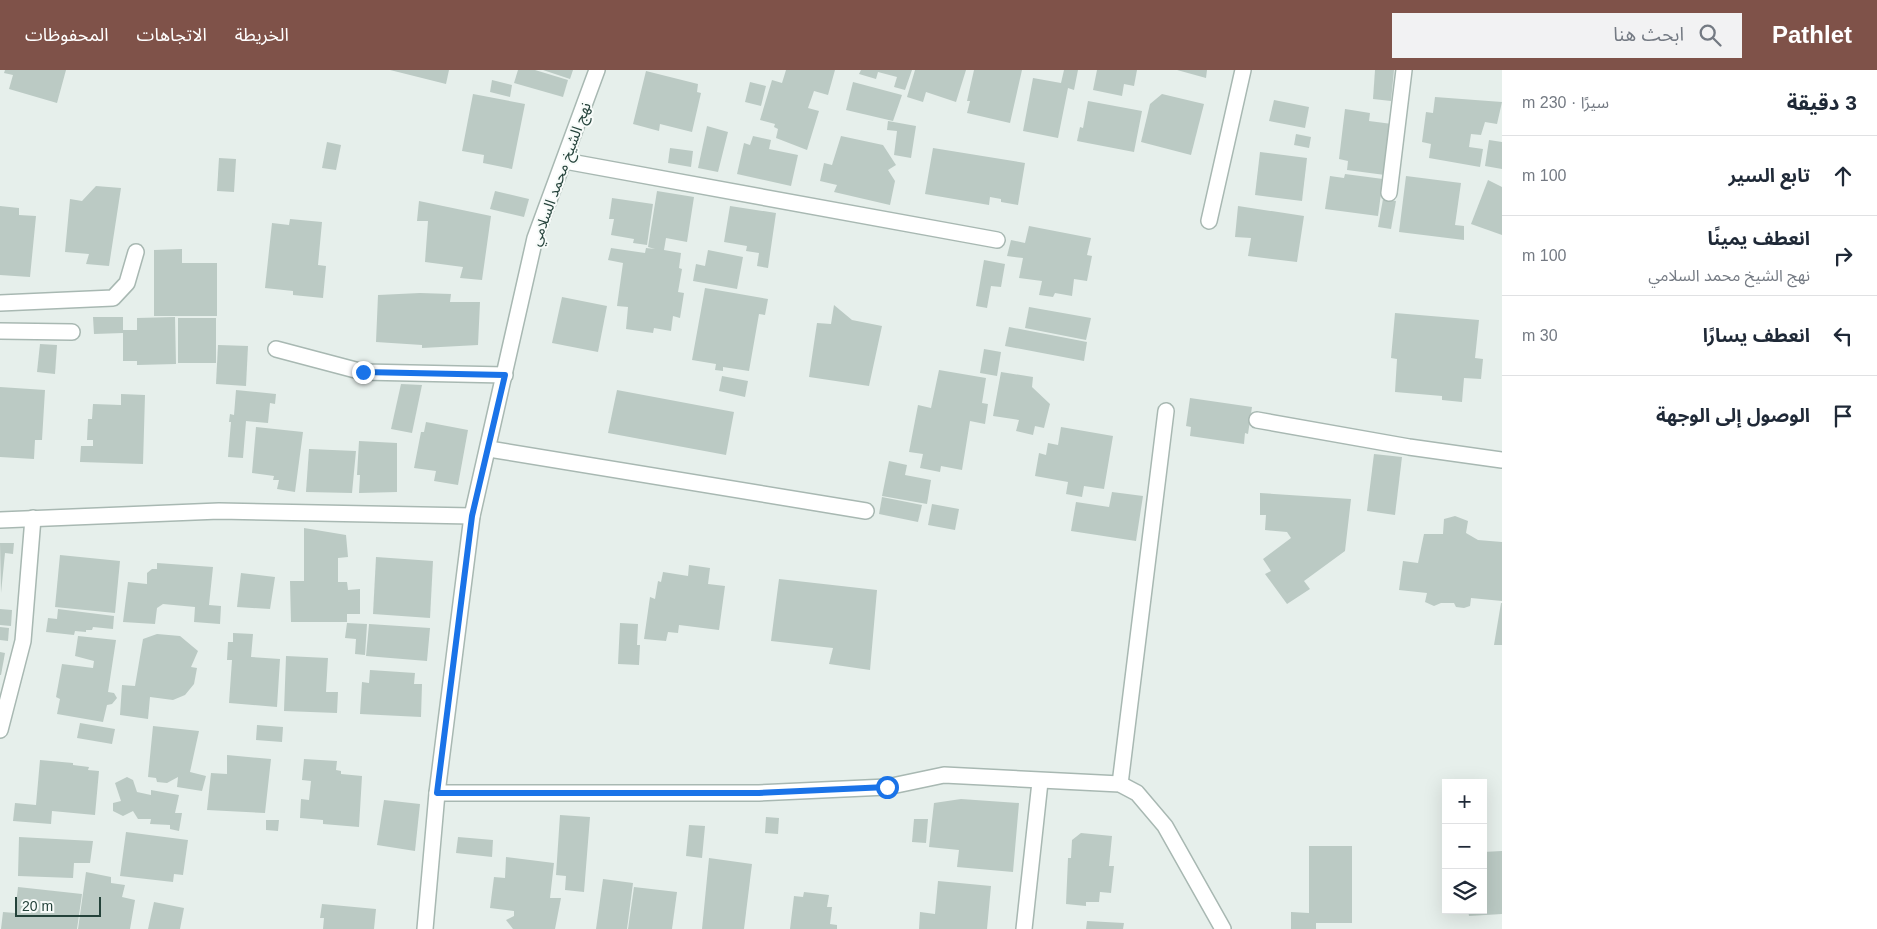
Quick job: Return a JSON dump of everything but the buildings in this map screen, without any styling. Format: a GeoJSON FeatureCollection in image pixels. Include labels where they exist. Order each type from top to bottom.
{"type":"FeatureCollection","features":[{"type":"Feature","properties":{"kind":"street","name":"نهج الشيخ محمد السلامي"},"geometry":{"type":"LineString","coordinates":[[425,929],[437,793],[472,516],[489,449],[535,238],[597,70]]}},
{"type":"Feature","properties":{"kind":"street"},"geometry":{"type":"LineString","coordinates":[[1209,221],[1243,70]]}},
{"type":"Feature","properties":{"kind":"street"},"geometry":{"type":"LineString","coordinates":[[1389,193],[1404,70]]}},
{"type":"Feature","properties":{"kind":"street"},"geometry":{"type":"LineString","coordinates":[[565,161],[997,240]]}},
{"type":"Feature","properties":{"kind":"street"},"geometry":{"type":"LineString","coordinates":[[0,303],[113,298],[127,283],[136,252]]}},
{"type":"Feature","properties":{"kind":"street"},"geometry":{"type":"LineString","coordinates":[[0,331],[72,332]]}},
{"type":"Feature","properties":{"kind":"street"},"geometry":{"type":"LineString","coordinates":[[276,349],[363,372],[505,375]]}},
{"type":"Feature","properties":{"kind":"street"},"geometry":{"type":"LineString","coordinates":[[1120,784],[1166,411]]}},
{"type":"Feature","properties":{"kind":"street"},"geometry":{"type":"LineString","coordinates":[[1257,420],[1409,447],[1502,460]]}},
{"type":"Feature","properties":{"kind":"street"},"geometry":{"type":"LineString","coordinates":[[489,449],[866,511]]}},
{"type":"Feature","properties":{"kind":"street"},"geometry":{"type":"LineString","coordinates":[[0,520],[219,510],[472,516]]}},
{"type":"Feature","properties":{"kind":"street"},"geometry":{"type":"LineString","coordinates":[[0,730],[23,641],[33,518]]}},
{"type":"Feature","properties":{"kind":"street"},"geometry":{"type":"LineString","coordinates":[[437,793],[759,793],[887,787],[944,775],[1040,782],[1120,784],[1137,793],[1165,826],[1223,929]]}},
{"type":"Feature","properties":{"kind":"street"},"geometry":{"type":"LineString","coordinates":[[1024,929],[1040,782]]}},
{"type":"Feature","properties":{"kind":"route"},"geometry":{"type":"LineString","coordinates":[[363,372],[505,375],[472,516],[437,793],[759,793],[887,787]]}}]}
